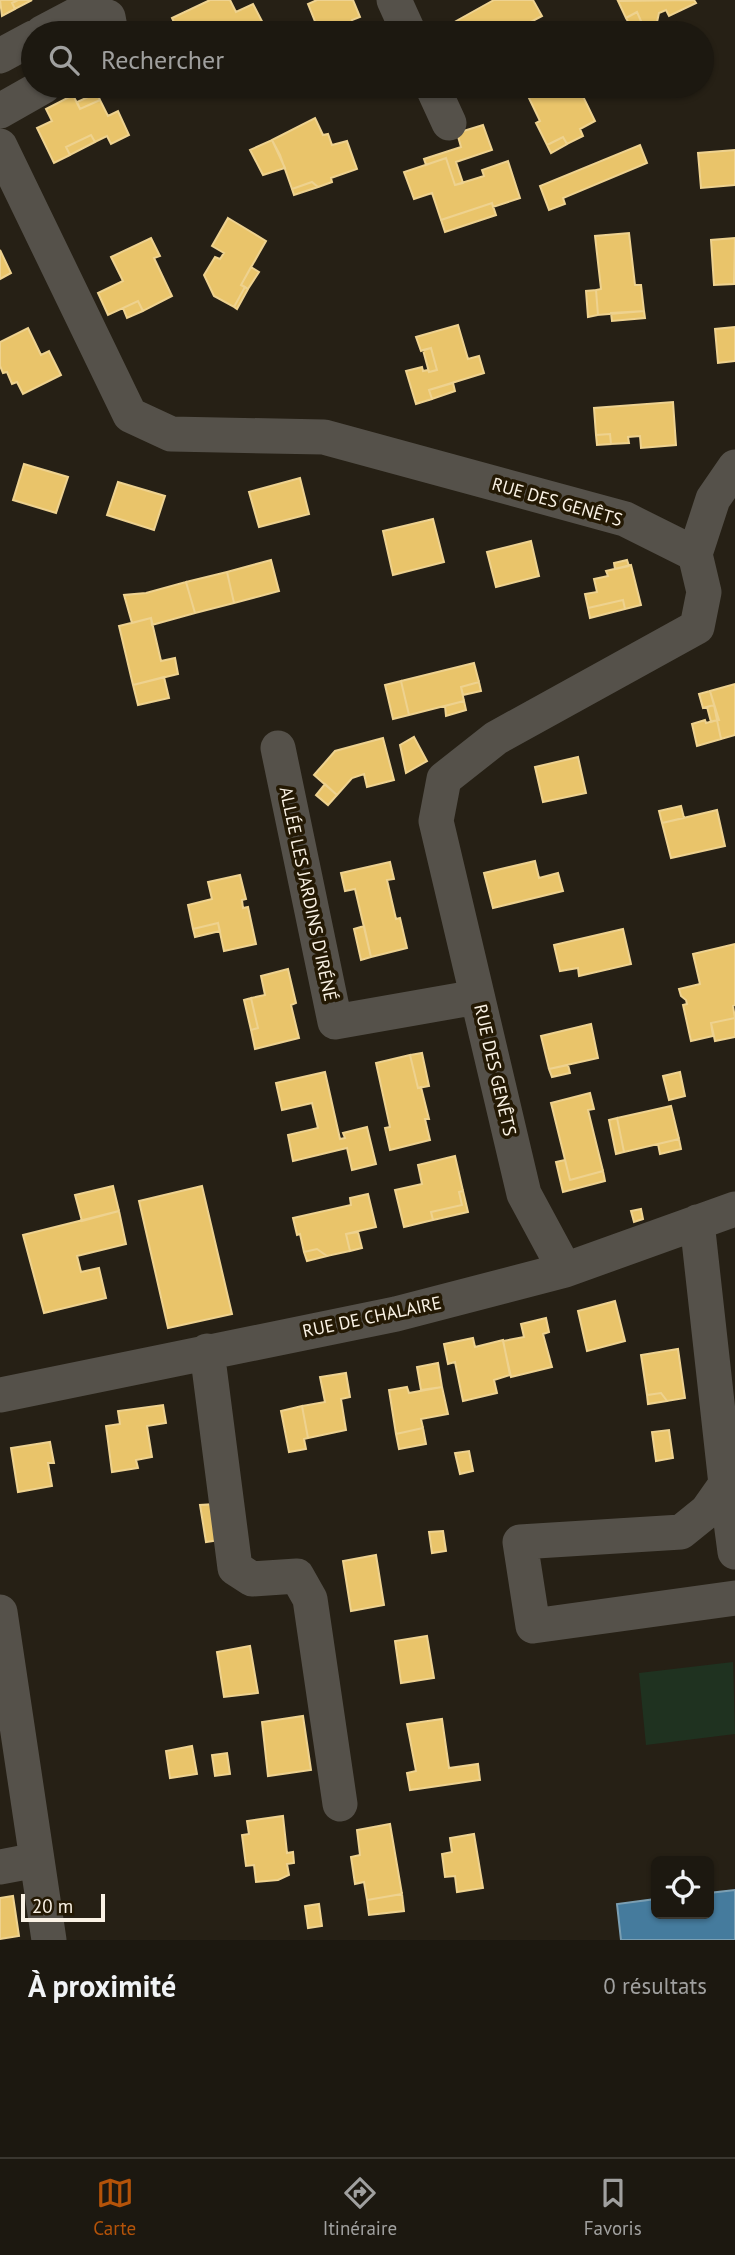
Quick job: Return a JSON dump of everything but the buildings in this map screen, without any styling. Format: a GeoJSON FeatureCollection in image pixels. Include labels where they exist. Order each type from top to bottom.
{"type":"FeatureCollection","features":[{"type":"Feature","properties":{"kind":"street"},"geometry":{"type":"LineString","coordinates":[[394,0],[404,21]]}},
{"type":"Feature","properties":{"kind":"street"},"geometry":{"type":"LineString","coordinates":[[65,21],[76,15],[108,17],[109,21]]}},
{"type":"Feature","properties":{"kind":"street"},"geometry":{"type":"LineString","coordinates":[[0,56],[21,45]]}},
{"type":"Feature","properties":{"kind":"street"},"geometry":{"type":"LineString","coordinates":[[0,111],[23,98]]}},
{"type":"Feature","properties":{"kind":"street"},"geometry":{"type":"LineString","coordinates":[[438,98],[449,123]]}},
{"type":"Feature","properties":{"kind":"street","name":"RUE DES GENÊTS"},"geometry":{"type":"LineString","coordinates":[[0,146],[130,415],[171,434],[324,438],[625,519],[695,554],[704,592],[697,627],[496,738],[444,779],[436,821],[524,1194],[565,1270]]}},
{"type":"Feature","properties":{"kind":"street"},"geometry":{"type":"LineString","coordinates":[[695,554],[713,499],[735,467]]}},
{"type":"Feature","properties":{"kind":"street","name":"ALLÉE LES JARDINS D'IRÉNÉ"},"geometry":{"type":"LineString","coordinates":[[278,748],[335,1022],[477,997]]}},
{"type":"Feature","properties":{"kind":"street","name":"RUE DE CHALAIRE"},"geometry":{"type":"LineString","coordinates":[[0,1395],[396,1314],[565,1270],[735,1209]]}},
{"type":"Feature","properties":{"kind":"street"},"geometry":{"type":"LineString","coordinates":[[697,1222],[735,1552]]}},
{"type":"Feature","properties":{"kind":"street"},"geometry":{"type":"LineString","coordinates":[[207,1351],[235,1568],[252,1579],[297,1576],[310,1599],[340,1804]]}},
{"type":"Feature","properties":{"kind":"street"},"geometry":{"type":"LineString","coordinates":[[726,1484],[707,1511],[681,1532],[520,1542],[533,1626],[735,1598]]}},
{"type":"Feature","properties":{"kind":"street"},"geometry":{"type":"LineString","coordinates":[[0,1612],[3,1657],[49,1940]]}},
{"type":"Feature","properties":{"kind":"street"},"geometry":{"type":"LineString","coordinates":[[0,1867],[37,1860]]}},
{"type":"Feature","properties":{"kind":"green space"},"geometry":{"type":"Polygon","coordinates":[[[733,1662],[735,1734],[646,1745],[639,1673],[733,1662]]]}}]}
